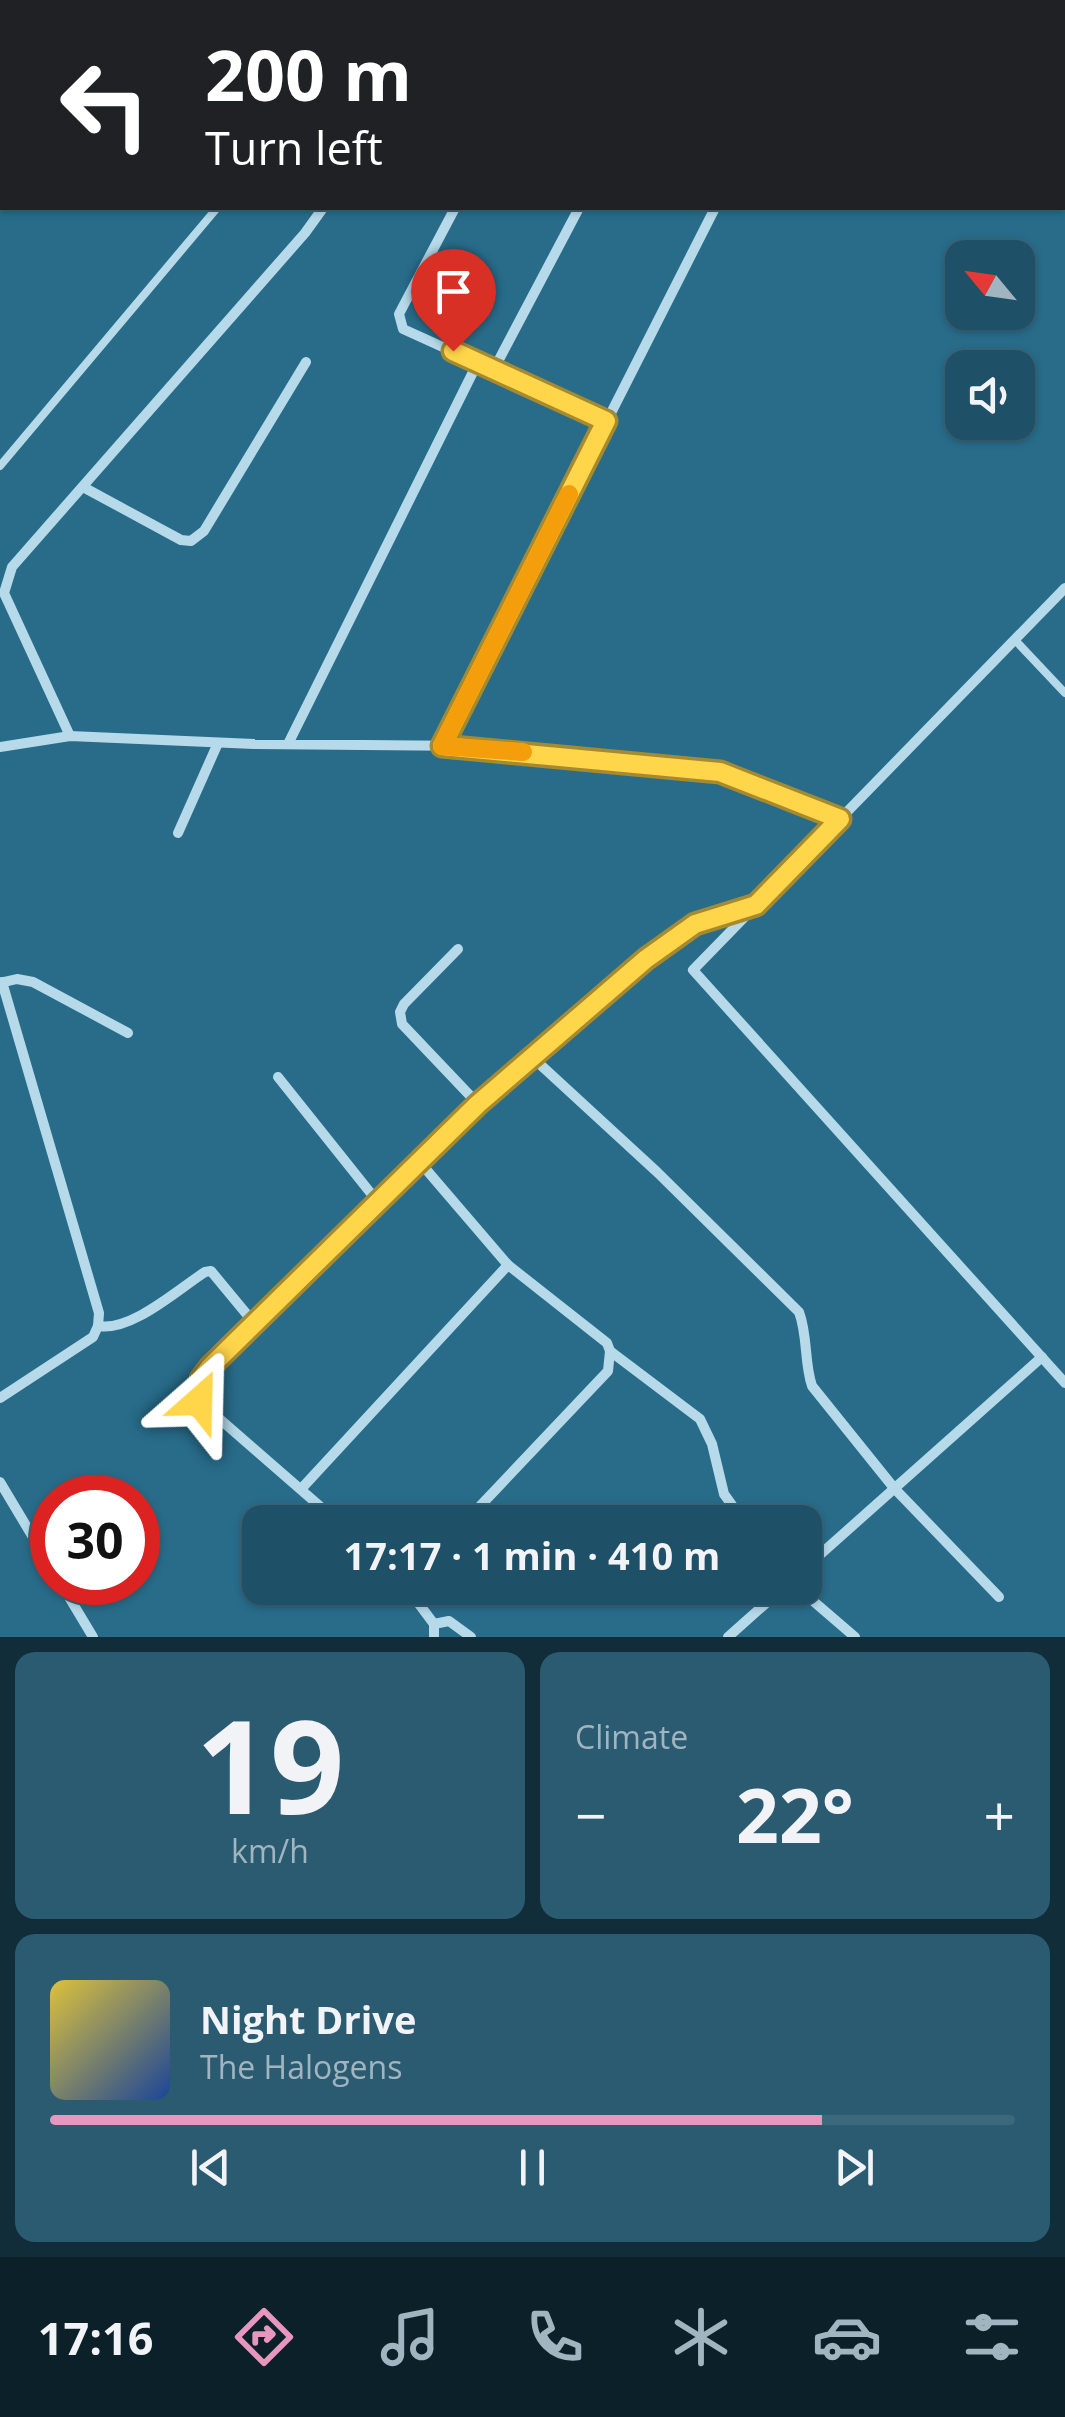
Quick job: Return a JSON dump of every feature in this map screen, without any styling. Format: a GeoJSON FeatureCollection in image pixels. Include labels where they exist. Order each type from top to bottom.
{"type":"FeatureCollection","features":[{"type":"Feature","properties":{"kind":"street"},"geometry":{"type":"LineString","coordinates":[[70,736],[2,591],[12,567],[305,234],[322,210]]}},
{"type":"Feature","properties":{"kind":"street"},"geometry":{"type":"LineString","coordinates":[[454,210],[399,314],[402,329],[606,421]]}},
{"type":"Feature","properties":{"kind":"street"},"geometry":{"type":"LineString","coordinates":[[494,369],[578,210]]}},
{"type":"Feature","properties":{"kind":"street"},"geometry":{"type":"LineString","coordinates":[[442,746],[713,210]]}},
{"type":"Feature","properties":{"kind":"street"},"geometry":{"type":"LineString","coordinates":[[83,487],[180,540],[191,540],[204,531],[306,362]]}},
{"type":"Feature","properties":{"kind":"street"},"geometry":{"type":"LineString","coordinates":[[288,744],[478,362]]}},
{"type":"Feature","properties":{"kind":"street"},"geometry":{"type":"LineString","coordinates":[[1065,588],[693,970],[1065,1383]]}},
{"type":"Feature","properties":{"kind":"street"},"geometry":{"type":"LineString","coordinates":[[0,747],[70,736],[218,743],[442,746],[720,772],[840,819]]}},
{"type":"Feature","properties":{"kind":"street"},"geometry":{"type":"LineString","coordinates":[[178,833],[218,743]]}},
{"type":"Feature","properties":{"kind":"street"},"geometry":{"type":"LineString","coordinates":[[320,1505],[199,1401],[201,1379],[418,1160],[646,959],[695,924],[756,905]]}},
{"type":"Feature","properties":{"kind":"street"},"geometry":{"type":"LineString","coordinates":[[458,949],[400,1012],[402,1024],[478,1104]]}},
{"type":"Feature","properties":{"kind":"street"},"geometry":{"type":"LineString","coordinates":[[0,1398],[92,1337],[99,1312],[1,982],[33,982],[128,1034]]}},
{"type":"Feature","properties":{"kind":"street"},"geometry":{"type":"LineString","coordinates":[[532,1057],[657,1172],[799,1312],[812,1386],[894,1488],[999,1597]]}},
{"type":"Feature","properties":{"kind":"street"},"geometry":{"type":"LineString","coordinates":[[278,1077],[378,1201]]}},
{"type":"Feature","properties":{"kind":"street"},"geometry":{"type":"LineString","coordinates":[[418,1160],[508,1266],[607,1343],[610,1352],[608,1370],[481,1505]]}},
{"type":"Feature","properties":{"kind":"street"},"geometry":{"type":"LineString","coordinates":[[302,1488],[508,1266]]}},
{"type":"Feature","properties":{"kind":"street"},"geometry":{"type":"LineString","coordinates":[[98,1326],[111,1328],[128,1323],[211,1271],[254,1324]]}},
{"type":"Feature","properties":{"kind":"street"},"geometry":{"type":"LineString","coordinates":[[610,1352],[700,1419],[712,1444],[724,1494],[732,1505]]}},
{"type":"Feature","properties":{"kind":"street"},"geometry":{"type":"LineString","coordinates":[[822,1553],[1042,1357]]}},
{"type":"Feature","properties":{"kind":"street"},"geometry":{"type":"LineString","coordinates":[[0,1482],[30,1533]]}},
{"type":"Feature","properties":{"kind":"street"},"geometry":{"type":"LineString","coordinates":[[74,1605],[93,1637]]}},
{"type":"Feature","properties":{"kind":"street"},"geometry":{"type":"LineString","coordinates":[[419,1605],[434,1624],[434,1637]]}},
{"type":"Feature","properties":{"kind":"street"},"geometry":{"type":"LineString","coordinates":[[728,1637],[764,1605]]}},
{"type":"Feature","properties":{"kind":"street"},"geometry":{"type":"LineString","coordinates":[[818,1605],[855,1637]]}},
{"type":"Feature","properties":{"kind":"street"},"geometry":{"type":"LineString","coordinates":[[434,1624],[454,1623],[470,1637]]}},
{"type":"Feature","properties":{"kind":"lane"},"geometry":{"type":"LineString","coordinates":[[0,466],[215,210]]}},
{"type":"Feature","properties":{"kind":"lane"},"geometry":{"type":"LineString","coordinates":[[1014,640],[1065,692]]}},
{"type":"Feature","properties":{"kind":"slow traffic"},"geometry":{"type":"LineString","coordinates":[[523,752],[442,746],[569,494]]}},
{"type":"Feature","properties":{"kind":"route"},"geometry":{"type":"LineString","coordinates":[[199,1401],[201,1379],[210,1367],[478,1104],[646,959],[695,924],[756,905],[840,819],[720,772],[442,746],[606,421],[453,351]]}}]}
